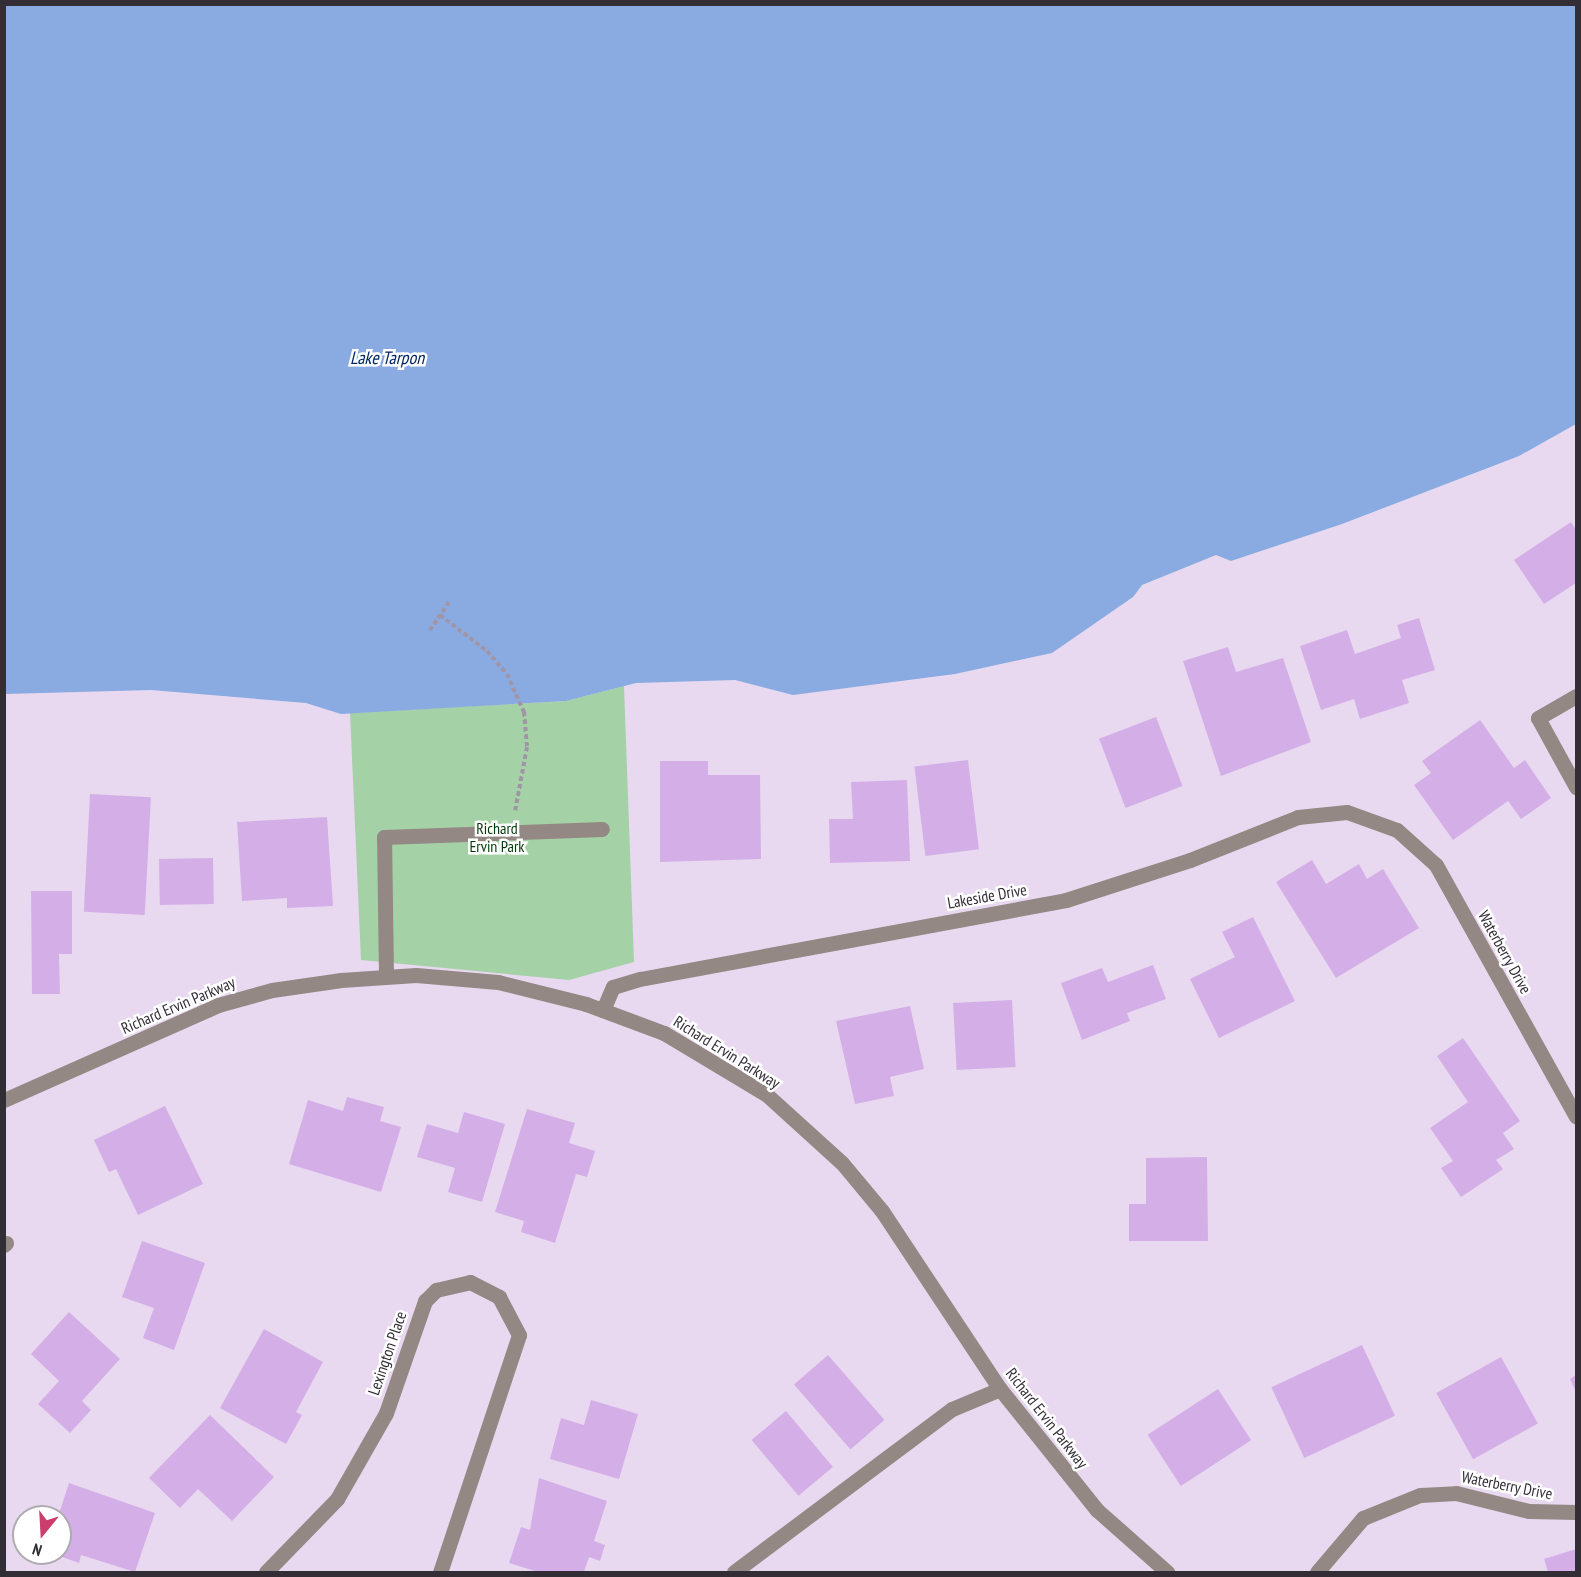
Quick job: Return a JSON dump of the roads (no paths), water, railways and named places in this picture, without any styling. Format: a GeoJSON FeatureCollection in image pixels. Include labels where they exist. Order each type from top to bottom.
{"type":"FeatureCollection","features":[{"type":"Feature","properties":{"kind":"street"},"geometry":{"type":"LineString","coordinates":[[1576,696],[1538,718],[1576,788]]}},
{"type":"Feature","properties":{"kind":"street","name":"Lakeside Drive"},"geometry":{"type":"LineString","coordinates":[[603,1010],[613,987],[640,979],[1066,900],[1309,814],[1347,812],[1383,824]]}},
{"type":"Feature","properties":{"kind":"street","name":"Waterberry Drive"},"geometry":{"type":"LineString","coordinates":[[1383,824],[1417,844],[1436,865],[1576,1117]]}},
{"type":"Feature","properties":{"kind":"street"},"geometry":{"type":"LineString","coordinates":[[386,976],[384,837],[602,829]]}},
{"type":"Feature","properties":{"kind":"street","name":"Richard Ervin Parkway"},"geometry":{"type":"LineString","coordinates":[[4,1100],[218,1005],[272,990],[386,976],[498,982],[603,1010],[664,1033],[708,1057],[767,1095],[819,1138],[882,1211],[1000,1389],[1097,1510],[1167,1572]]}},
{"type":"Feature","properties":{"kind":"street","name":"Lexington Place"},"geometry":{"type":"LineString","coordinates":[[266,1572],[337,1499],[386,1413],[424,1301],[436,1290],[470,1282],[499,1297],[519,1335],[441,1572]]}},
{"type":"Feature","properties":{"kind":"street"},"geometry":{"type":"LineString","coordinates":[[734,1572],[952,1409],[1000,1389]]}},
{"type":"Feature","properties":{"kind":"street","name":"Waterberry Drive"},"geometry":{"type":"LineString","coordinates":[[1317,1572],[1364,1518],[1420,1495],[1456,1493],[1529,1511],[1576,1512]]}},
{"type":"Feature","properties":{"kind":"water","name":"Lake Tarpon"},"geometry":{"type":"Polygon","coordinates":[[[4,5],[1576,5],[1576,424],[1519,456],[1342,524],[1231,561],[1216,555],[1142,585],[1133,597],[1052,653],[955,674],[793,695],[735,680],[636,683],[566,701],[341,714],[306,703],[151,690],[5,694],[4,5]]]}},
{"type":"Feature","properties":{"kind":"park label","name":"Richard Ervin Park"},"geometry":{"type":"Point","coordinates":[497,837]}}]}
